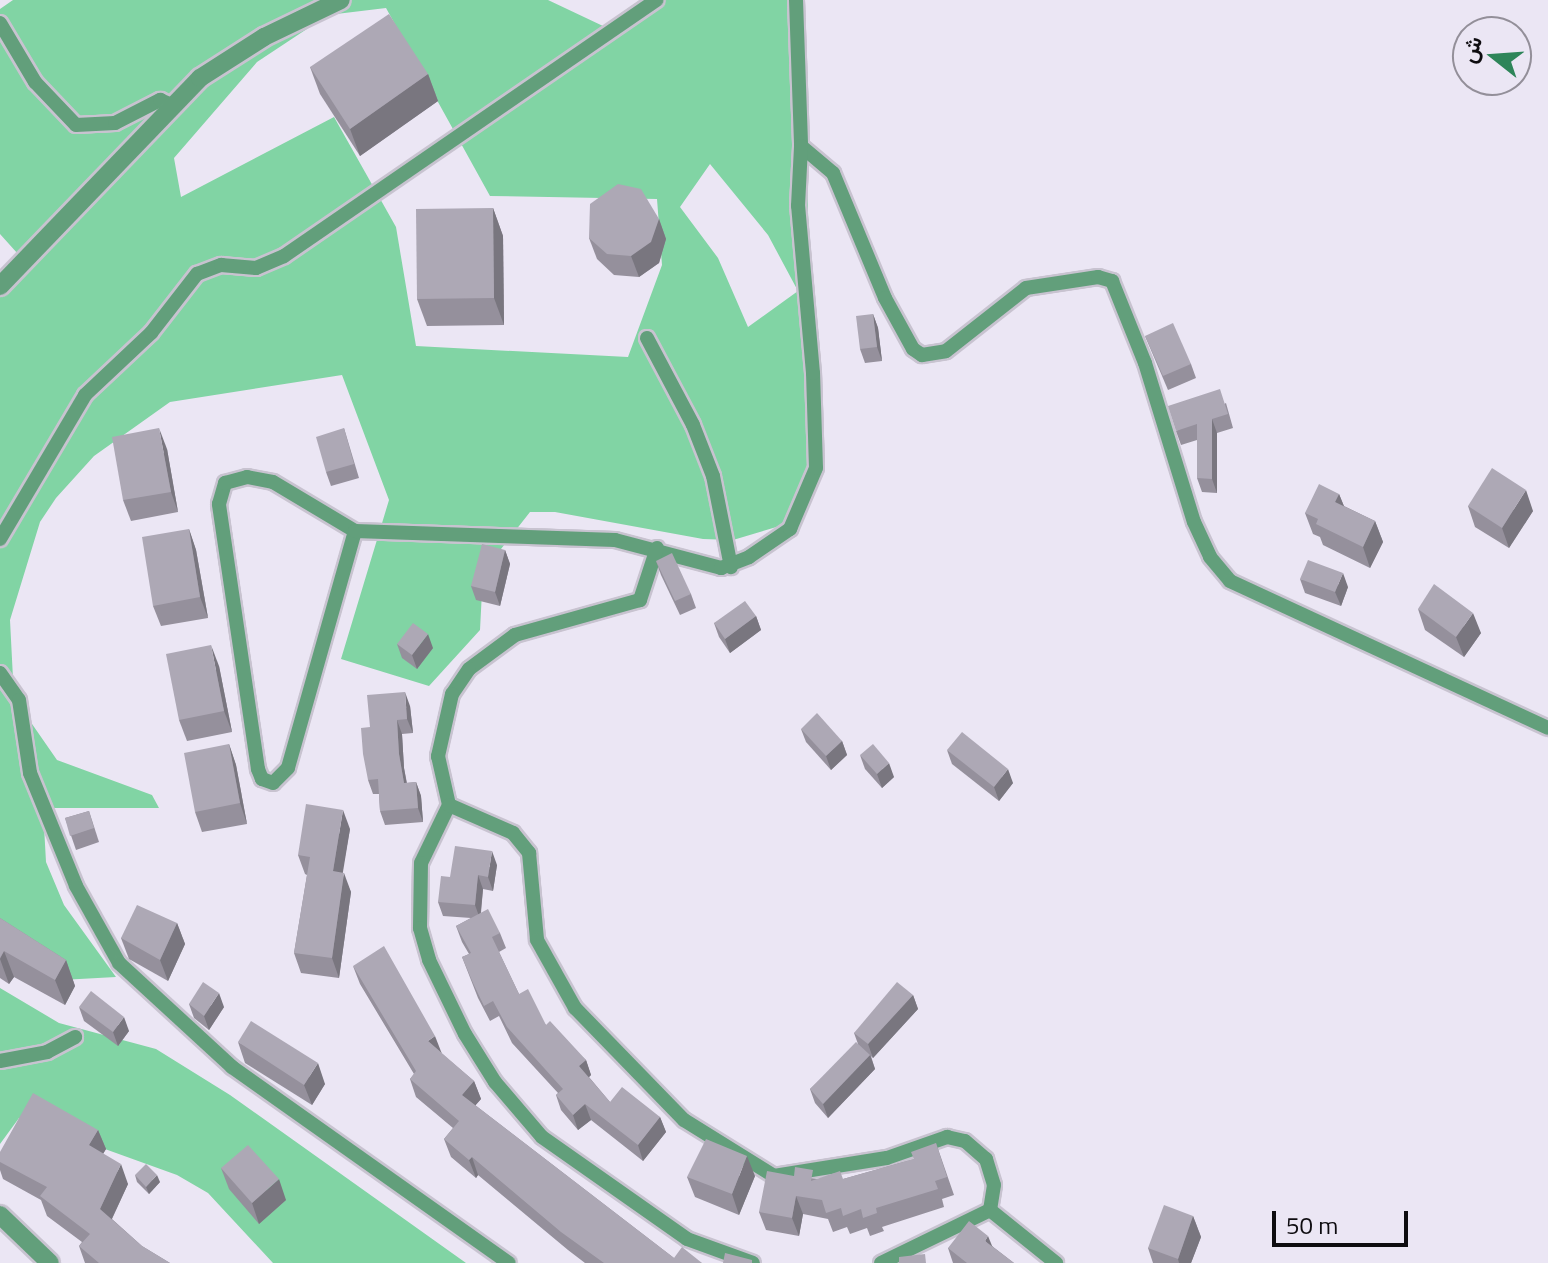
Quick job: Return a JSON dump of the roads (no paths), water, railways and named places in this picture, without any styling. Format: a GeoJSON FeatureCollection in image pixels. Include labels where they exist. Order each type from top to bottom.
{"type":"FeatureCollection","features":[{"type":"Feature","properties":{"kind":"street"},"geometry":{"type":"LineString","coordinates":[[0,286],[172,105],[217,64],[341,0]]}},
{"type":"Feature","properties":{"kind":"street"},"geometry":{"type":"LineString","coordinates":[[0,539],[85,395],[151,333],[197,274],[221,265],[256,268],[284,256],[656,0]]}},
{"type":"Feature","properties":{"kind":"street"},"geometry":{"type":"LineString","coordinates":[[355,531],[288,768],[280,780],[265,782],[258,769],[219,494],[235,478],[262,477],[355,531],[615,540],[731,567],[790,529],[816,468],[813,373],[798,206],[801,146],[796,0]]}},
{"type":"Feature","properties":{"kind":"street"},"geometry":{"type":"LineString","coordinates":[[0,23],[35,82],[76,125],[115,123],[160,100],[172,105]]}},
{"type":"Feature","properties":{"kind":"street"},"geometry":{"type":"LineString","coordinates":[[801,146],[833,173],[885,298],[913,349],[922,355],[946,351],[1026,288],[1098,277],[1112,281],[1145,363],[1194,522],[1210,557],[1230,581],[1548,728]]}},
{"type":"Feature","properties":{"kind":"street"},"geometry":{"type":"LineString","coordinates":[[647,338],[693,425],[713,476],[731,567]]}},
{"type":"Feature","properties":{"kind":"street"},"geometry":{"type":"LineString","coordinates":[[657,548],[640,600],[515,635],[469,669],[452,694],[442,725],[438,756],[449,805],[421,863],[420,928],[445,996],[495,1082],[534,1129],[577,1165],[687,1239],[753,1263]]}},
{"type":"Feature","properties":{"kind":"street"},"geometry":{"type":"LineString","coordinates":[[0,673],[19,700],[30,773],[71,872],[119,963],[202,1041],[277,1102],[509,1263]]}},
{"type":"Feature","properties":{"kind":"street"},"geometry":{"type":"LineString","coordinates":[[449,805],[513,833],[529,853],[537,940],[575,1008],[684,1120],[774,1176],[887,1158],[947,1137],[965,1141],[986,1159],[994,1185],[990,1210]]}},
{"type":"Feature","properties":{"kind":"street"},"geometry":{"type":"LineString","coordinates":[[0,1061],[47,1052],[75,1037]]}},
{"type":"Feature","properties":{"kind":"street"},"geometry":{"type":"LineString","coordinates":[[881,1263],[990,1210]]}},
{"type":"Feature","properties":{"kind":"street"},"geometry":{"type":"LineString","coordinates":[[990,1210],[1056,1263]]}},
{"type":"Feature","properties":{"kind":"street"},"geometry":{"type":"LineString","coordinates":[[0,1215],[50,1263]]}}]}
